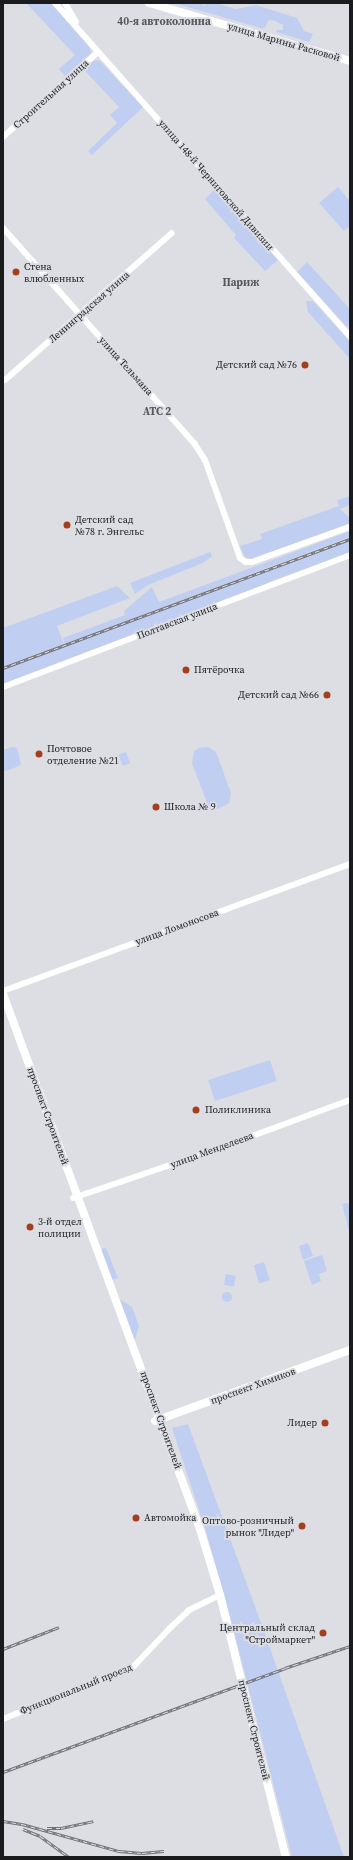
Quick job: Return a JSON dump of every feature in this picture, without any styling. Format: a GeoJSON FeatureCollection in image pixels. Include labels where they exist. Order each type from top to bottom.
{"type":"FeatureCollection","features":[{"type":"Feature","properties":{"kind":"main road","name":"улица Марины Расковой"},"geometry":{"type":"LineString","coordinates":[[149,3],[350,61]]}},
{"type":"Feature","properties":{"kind":"main road","name":"проспект Строителей"},"geometry":{"type":"LineString","coordinates":[[3,994],[158,1420],[200,1529],[286,1857]]}},
{"type":"Feature","properties":{"kind":"main road","name":"проспект Строителей"},"geometry":{"type":"LineString","coordinates":[[3,1009],[76,1197]]}},
{"type":"Feature","properties":{"kind":"main road","name":"проспект Химиков"},"geometry":{"type":"LineString","coordinates":[[158,1420],[350,1350]]}},
{"type":"Feature","properties":{"kind":"main road","name":"проспект Строителей"},"geometry":{"type":"LineString","coordinates":[[229,1643],[281,1857]]}},
{"type":"Feature","properties":{"kind":"street","name":"улица 148-й Черниговской Дивизии"},"geometry":{"type":"LineString","coordinates":[[55,3],[350,337]]}},
{"type":"Feature","properties":{"kind":"street","name":"улица 148-й Черниговской Дивизии"},"geometry":{"type":"LineString","coordinates":[[65,3],[82,34]]}},
{"type":"Feature","properties":{"kind":"street","name":"Строительная улица"},"geometry":{"type":"LineString","coordinates":[[3,137],[98,52]]}},
{"type":"Feature","properties":{"kind":"street","name":"улица Тельмана"},"geometry":{"type":"LineString","coordinates":[[3,228],[194,443],[205,460],[240,558],[246,562],[252,562],[350,527]]}},
{"type":"Feature","properties":{"kind":"street","name":"Ленинградская улица"},"geometry":{"type":"LineString","coordinates":[[5,380],[172,233]]}},
{"type":"Feature","properties":{"kind":"street","name":"Полтавская улица"},"geometry":{"type":"LineString","coordinates":[[3,687],[350,555]]}},
{"type":"Feature","properties":{"kind":"street","name":"улица Ломоносова"},"geometry":{"type":"LineString","coordinates":[[3,990],[350,864]]}},
{"type":"Feature","properties":{"kind":"street","name":"улица Менделеева"},"geometry":{"type":"LineString","coordinates":[[76,1197],[220,1148],[350,1100]]}},
{"type":"Feature","properties":{"kind":"street","name":"Функциональный проезд"},"geometry":{"type":"LineString","coordinates":[[3,1719],[134,1666],[189,1610],[217,1596]]}},
{"type":"Feature","properties":{"kind":"shaded area"},"geometry":{"type":"Polygon","coordinates":[[[26,3],[51,3],[90,48],[91,53],[65,76],[59,69],[75,55],[26,3]]]}},
{"type":"Feature","properties":{"kind":"shaded area"},"geometry":{"type":"Polygon","coordinates":[[[174,3],[201,3],[205,6],[206,3],[216,3],[236,9],[256,5],[297,18],[304,31],[313,34],[309,42],[276,32],[277,30],[283,30],[283,25],[275,21],[269,20],[264,29],[174,3]]]}},
{"type":"Feature","properties":{"kind":"shaded area"},"geometry":{"type":"Polygon","coordinates":[[[99,60],[143,107],[92,155],[88,151],[117,123],[110,115],[119,107],[84,70],[94,61],[99,60]]]}},
{"type":"Feature","properties":{"kind":"shaded area"},"geometry":{"type":"Polygon","coordinates":[[[338,187],[350,201],[350,226],[344,231],[319,203],[338,187]]]}},
{"type":"Feature","properties":{"kind":"shaded area"},"geometry":{"type":"Polygon","coordinates":[[[215,189],[278,260],[265,271],[234,238],[236,235],[205,199],[215,189]]]}},
{"type":"Feature","properties":{"kind":"shaded area"},"geometry":{"type":"Polygon","coordinates":[[[307,262],[350,309],[350,324],[347,327],[297,272],[307,262]]]}},
{"type":"Feature","properties":{"kind":"shaded area"},"geometry":{"type":"Polygon","coordinates":[[[306,301],[313,301],[350,342],[350,359],[308,312],[306,301]]]}},
{"type":"Feature","properties":{"kind":"shaded area"},"geometry":{"type":"Polygon","coordinates":[[[350,496],[350,505],[340,509],[350,518],[350,523],[252,559],[245,557],[240,546],[262,539],[260,534],[339,506],[337,500],[350,496]]]}},
{"type":"Feature","properties":{"kind":"shaded area"},"geometry":{"type":"Polygon","coordinates":[[[350,531],[350,537],[65,644],[63,638],[125,615],[124,611],[152,587],[159,602],[350,531]]]}},
{"type":"Feature","properties":{"kind":"shaded area"},"geometry":{"type":"Polygon","coordinates":[[[350,540],[350,553],[269,582],[260,589],[3,685],[3,668],[350,540]]]}},
{"type":"Feature","properties":{"kind":"shaded area"},"geometry":{"type":"Polygon","coordinates":[[[210,552],[212,556],[203,563],[148,585],[135,594],[130,583],[210,552]]]}},
{"type":"Feature","properties":{"kind":"shaded area"},"geometry":{"type":"Polygon","coordinates":[[[117,586],[130,598],[57,626],[64,644],[3,667],[3,628],[117,586]]]}},
{"type":"Feature","properties":{"kind":"shaded area"},"geometry":{"type":"Polygon","coordinates":[[[12,747],[17,748],[21,764],[3,772],[3,750],[12,747]]]}},
{"type":"Feature","properties":{"kind":"shaded area"},"geometry":{"type":"Polygon","coordinates":[[[208,747],[216,752],[231,793],[229,803],[218,809],[212,808],[207,803],[192,763],[194,751],[199,748],[208,747]]]}},
{"type":"Feature","properties":{"kind":"shaded area"},"geometry":{"type":"Polygon","coordinates":[[[126,752],[130,763],[123,766],[118,755],[126,752]]]}},
{"type":"Feature","properties":{"kind":"shaded area"},"geometry":{"type":"Polygon","coordinates":[[[270,1060],[277,1081],[215,1101],[208,1080],[270,1060]]]}},
{"type":"Feature","properties":{"kind":"shaded area"},"geometry":{"type":"Polygon","coordinates":[[[342,1204],[350,1204],[350,1234],[342,1204]]]}},
{"type":"Feature","properties":{"kind":"shaded area"},"geometry":{"type":"Polygon","coordinates":[[[308,1243],[313,1256],[303,1260],[299,1246],[308,1243]]]}},
{"type":"Feature","properties":{"kind":"shaded area"},"geometry":{"type":"Polygon","coordinates":[[[106,1248],[118,1278],[110,1281],[99,1249],[106,1248]]]}},
{"type":"Feature","properties":{"kind":"shaded area"},"geometry":{"type":"Polygon","coordinates":[[[322,1255],[327,1271],[319,1274],[321,1281],[312,1285],[304,1261],[322,1255]]]}},
{"type":"Feature","properties":{"kind":"shaded area"},"geometry":{"type":"Polygon","coordinates":[[[264,1262],[270,1280],[259,1283],[254,1265],[264,1262]]]}},
{"type":"Feature","properties":{"kind":"shaded area"},"geometry":{"type":"Polygon","coordinates":[[[226,1274],[236,1276],[234,1287],[224,1285],[226,1274]]]}},
{"type":"Feature","properties":{"kind":"shaded area"},"geometry":{"type":"Polygon","coordinates":[[[225,1292],[229,1292],[231,1293],[231,1301],[225,1302],[222,1299],[222,1295],[225,1292]]]}},
{"type":"Feature","properties":{"kind":"shaded area"},"geometry":{"type":"Polygon","coordinates":[[[116,1297],[132,1307],[139,1326],[134,1343],[116,1297]]]}},
{"type":"Feature","properties":{"kind":"shaded area"},"geometry":{"type":"Polygon","coordinates":[[[188,1424],[260,1620],[344,1857],[292,1857],[227,1605],[204,1525],[172,1428],[188,1424]]]}},
{"type":"Feature","properties":{"kind":"railway"},"geometry":{"type":"LineString","coordinates":[[3,668],[350,539]]}},
{"type":"Feature","properties":{"kind":"railway"},"geometry":{"type":"LineString","coordinates":[[3,1649],[59,1627]]}},
{"type":"Feature","properties":{"kind":"railway"},"geometry":{"type":"LineString","coordinates":[[3,1772],[285,1668],[350,1646]]}},
{"type":"Feature","properties":{"kind":"railway"},"geometry":{"type":"LineString","coordinates":[[3,1821],[22,1824],[119,1851],[142,1853],[164,1851]]}},
{"type":"Feature","properties":{"kind":"railway"},"geometry":{"type":"LineString","coordinates":[[47,1828],[61,1828],[93,1821]]}},
{"type":"Feature","properties":{"kind":"railway"},"geometry":{"type":"LineString","coordinates":[[23,1829],[40,1836],[69,1857]]}},
{"type":"Feature","properties":{"kind":"place","name":"Стена влюбленных"},"geometry":{"type":"Point","coordinates":[16,272]}},
{"type":"Feature","properties":{"kind":"place","name":"Детский сад №76"},"geometry":{"type":"Point","coordinates":[305,365]}},
{"type":"Feature","properties":{"kind":"place","name":"Детский сад №78 г. Энгельс"},"geometry":{"type":"Point","coordinates":[67,525]}},
{"type":"Feature","properties":{"kind":"place","name":"Пятёрочка"},"geometry":{"type":"Point","coordinates":[186,670]}},
{"type":"Feature","properties":{"kind":"place","name":"Детский сад №66"},"geometry":{"type":"Point","coordinates":[327,695]}},
{"type":"Feature","properties":{"kind":"place","name":"Почтовое отделение №21"},"geometry":{"type":"Point","coordinates":[39,754]}},
{"type":"Feature","properties":{"kind":"place","name":"Школа № 9"},"geometry":{"type":"Point","coordinates":[156,807]}},
{"type":"Feature","properties":{"kind":"place","name":"Поликлиника"},"geometry":{"type":"Point","coordinates":[196,1110]}},
{"type":"Feature","properties":{"kind":"place","name":"3-й отдел полиции"},"geometry":{"type":"Point","coordinates":[30,1227]}},
{"type":"Feature","properties":{"kind":"place","name":"Лидер"},"geometry":{"type":"Point","coordinates":[325,1423]}},
{"type":"Feature","properties":{"kind":"place","name":"Автомойка"},"geometry":{"type":"Point","coordinates":[136,1518]}},
{"type":"Feature","properties":{"kind":"place","name":"Оптово-розничный рынок \"Лидер\""},"geometry":{"type":"Point","coordinates":[302,1526]}},
{"type":"Feature","properties":{"kind":"place","name":"Центральный склад \"Строймаркет\""},"geometry":{"type":"Point","coordinates":[323,1633]}},
{"type":"Feature","properties":{"kind":"district","name":"40-я автоколонна"},"geometry":{"type":"Point","coordinates":[164,22]}},
{"type":"Feature","properties":{"kind":"district","name":"Париж"},"geometry":{"type":"Point","coordinates":[241,283]}},
{"type":"Feature","properties":{"kind":"district","name":"АТС 2"},"geometry":{"type":"Point","coordinates":[157,412]}}]}
